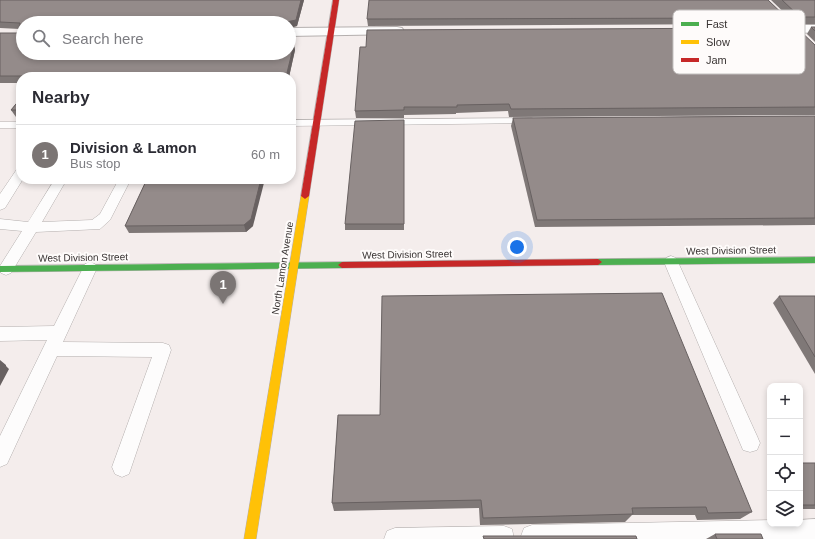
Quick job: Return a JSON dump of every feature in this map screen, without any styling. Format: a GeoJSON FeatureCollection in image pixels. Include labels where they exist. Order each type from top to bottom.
{"type":"FeatureCollection","features":[{"type":"Feature","properties":{"kind":"street","name":"North Lamon Avenue"},"geometry":{"type":"LineString","coordinates":[[250,539],[336,0]]}},
{"type":"Feature","properties":{"kind":"street"},"geometry":{"type":"LineString","coordinates":[[296,32],[413,31]]}},
{"type":"Feature","properties":{"kind":"street","name":"West Division Street"},"geometry":{"type":"LineString","coordinates":[[3,269],[815,260]]}},
{"type":"Feature","properties":{"kind":"lane"},"geometry":{"type":"LineString","coordinates":[[296,123],[546,121]]}},
{"type":"Feature","properties":{"kind":"lane"},"geometry":{"type":"LineString","coordinates":[[0,125],[16,125]]}},
{"type":"Feature","properties":{"kind":"lane"},"geometry":{"type":"LineString","coordinates":[[0,205],[16,180]]}},
{"type":"Feature","properties":{"kind":"lane"},"geometry":{"type":"LineString","coordinates":[[3,269],[58,184]]}},
{"type":"Feature","properties":{"kind":"lane"},"geometry":{"type":"LineString","coordinates":[[0,224],[30,227],[95,224],[105,217],[122,184]]}},
{"type":"Feature","properties":{"kind":"lane"},"geometry":{"type":"LineString","coordinates":[[671,262],[750,443]]}},
{"type":"Feature","properties":{"kind":"lane"},"geometry":{"type":"LineString","coordinates":[[0,457],[90,268]]}},
{"type":"Feature","properties":{"kind":"lane"},"geometry":{"type":"LineString","coordinates":[[0,334],[59,333]]}},
{"type":"Feature","properties":{"kind":"lane"},"geometry":{"type":"LineString","coordinates":[[52,349],[163,350],[122,467]]}},
{"type":"Feature","properties":{"kind":"lane"},"geometry":{"type":"LineString","coordinates":[[395,539],[815,530]]}},
{"type":"Feature","properties":{"kind":"building"},"geometry":{"type":"Polygon","coordinates":[[[0,0],[301,0],[296,20],[296,16],[16,16],[16,23],[0,22],[0,0]]]}},
{"type":"Feature","properties":{"kind":"building"},"geometry":{"type":"Polygon","coordinates":[[[369,0],[768,0],[778,10],[673,10],[673,18],[367,19],[369,0]]]}},
{"type":"Feature","properties":{"kind":"building"},"geometry":{"type":"Polygon","coordinates":[[[782,0],[815,0],[815,17],[805,17],[805,10],[793,10],[782,0]]]}},
{"type":"Feature","properties":{"kind":"building"},"geometry":{"type":"Polygon","coordinates":[[[673,28],[673,74],[805,74],[805,36],[815,45],[815,107],[511,109],[509,104],[457,105],[457,107],[404,107],[404,110],[355,111],[360,47],[366,47],[367,30],[673,28]]]}},
{"type":"Feature","properties":{"kind":"building"},"geometry":{"type":"Polygon","coordinates":[[[0,33],[16,33],[16,60],[290,60],[287,72],[16,72],[16,76],[0,76],[0,33]]]}},
{"type":"Feature","properties":{"kind":"building"},"geometry":{"type":"Polygon","coordinates":[[[16,104],[16,110],[11,110],[16,104]]]}},
{"type":"Feature","properties":{"kind":"building"},"geometry":{"type":"Polygon","coordinates":[[[815,116],[815,218],[537,220],[513,118],[815,116]]]}},
{"type":"Feature","properties":{"kind":"building"},"geometry":{"type":"Polygon","coordinates":[[[404,120],[404,224],[345,224],[355,121],[404,120]]]}},
{"type":"Feature","properties":{"kind":"building"},"geometry":{"type":"Polygon","coordinates":[[[145,184],[260,184],[251,219],[244,225],[125,226],[145,184]]]}},
{"type":"Feature","properties":{"kind":"building"},"geometry":{"type":"Polygon","coordinates":[[[662,293],[752,512],[708,513],[706,507],[632,508],[633,514],[483,518],[481,500],[332,503],[338,415],[380,415],[382,296],[662,293]]]}},
{"type":"Feature","properties":{"kind":"building"},"geometry":{"type":"Polygon","coordinates":[[[779,296],[815,296],[815,357],[779,296]]]}},
{"type":"Feature","properties":{"kind":"building"},"geometry":{"type":"Polygon","coordinates":[[[803,463],[815,463],[815,505],[803,505],[803,463]]]}},
{"type":"Feature","properties":{"kind":"building"},"geometry":{"type":"Polygon","coordinates":[[[715,534],[761,534],[763,539],[717,539],[715,534]]]}},
{"type":"Feature","properties":{"kind":"building"},"geometry":{"type":"Polygon","coordinates":[[[483,536],[636,536],[637,539],[484,539],[483,536]]]}},
{"type":"Feature","properties":{"kind":"traffic: fast"},"geometry":{"type":"LineString","coordinates":[[598,262],[815,260]]}},
{"type":"Feature","properties":{"kind":"traffic: fast"},"geometry":{"type":"LineString","coordinates":[[0,269],[342,265]]}},
{"type":"Feature","properties":{"kind":"traffic: slow"},"geometry":{"type":"LineString","coordinates":[[250,539],[305,196]]}},
{"type":"Feature","properties":{"kind":"traffic: jam"},"geometry":{"type":"LineString","coordinates":[[305,196],[336,0]]}},
{"type":"Feature","properties":{"kind":"traffic: jam"},"geometry":{"type":"LineString","coordinates":[[342,265],[598,262]]}},
{"type":"Feature","properties":{"kind":"place","name":"Division & Lamon"},"geometry":{"type":"Point","coordinates":[223,304]}}]}
